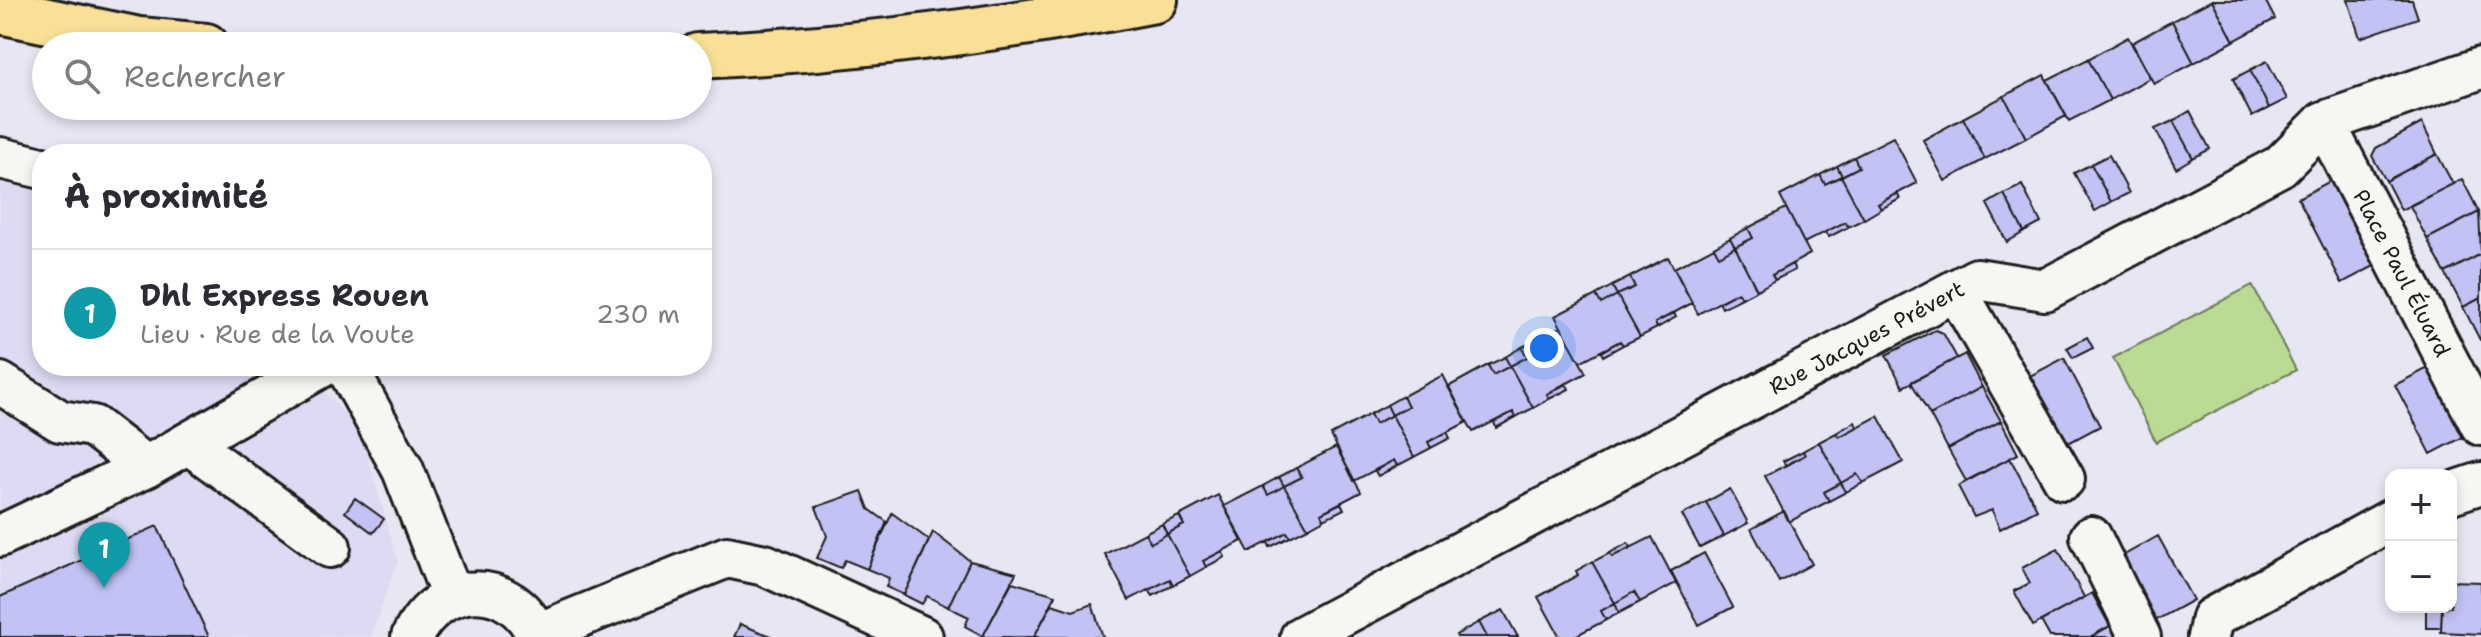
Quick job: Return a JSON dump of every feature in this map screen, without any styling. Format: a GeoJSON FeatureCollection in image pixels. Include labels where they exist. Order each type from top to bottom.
{"type":"FeatureCollection","features":[{"type":"Feature","properties":{"kind":"highway"},"geometry":{"type":"LineString","coordinates":[[712,55],[764,53],[1067,17],[1155,0]]}},
{"type":"Feature","properties":{"kind":"highway"},"geometry":{"type":"LineString","coordinates":[[0,11],[101,32]]}},
{"type":"Feature","properties":{"kind":"street","name":"Rue Jacques Prévert"},"geometry":{"type":"LineString","coordinates":[[1301,637],[1977,279],[2045,290],[2280,166],[2324,122],[2481,68]]}},
{"type":"Feature","properties":{"kind":"street","name":"Place Paul Éluard"},"geometry":{"type":"LineString","coordinates":[[2324,122],[2481,425]]}},
{"type":"Feature","properties":{"kind":"street"},"geometry":{"type":"LineString","coordinates":[[0,158],[32,166]]}},
{"type":"Feature","properties":{"kind":"street"},"geometry":{"type":"LineString","coordinates":[[1956,290],[2064,479]]}},
{"type":"Feature","properties":{"kind":"street"},"geometry":{"type":"LineString","coordinates":[[0,536],[146,467],[305,376]]}},
{"type":"Feature","properties":{"kind":"street"},"geometry":{"type":"LineString","coordinates":[[351,376],[403,470],[452,596]]}},
{"type":"Feature","properties":{"kind":"street"},"geometry":{"type":"LineString","coordinates":[[0,383],[60,421],[93,426],[146,467]]}},
{"type":"Feature","properties":{"kind":"street"},"geometry":{"type":"LineString","coordinates":[[188,443],[330,547]]}},
{"type":"Feature","properties":{"kind":"street"},"geometry":{"type":"LineString","coordinates":[[2457,491],[2481,483]]}},
{"type":"Feature","properties":{"kind":"street"},"geometry":{"type":"LineString","coordinates":[[2208,637],[2212,618],[2385,523]]}},
{"type":"Feature","properties":{"kind":"street"},"geometry":{"type":"LineString","coordinates":[[2091,537],[2140,637]]}},
{"type":"Feature","properties":{"kind":"street"},"geometry":{"type":"LineString","coordinates":[[412,637],[419,622],[433,606],[452,596],[474,592],[496,595],[515,605],[538,635],[727,557],[765,565],[922,637]]}},
{"type":"Feature","properties":{"kind":"shaded area"},"geometry":{"type":"Polygon","coordinates":[[[0,181],[32,189],[32,376],[312,376],[361,433],[398,561],[371,637],[0,637],[0,181]]]}},
{"type":"Feature","properties":{"kind":"green space"},"geometry":{"type":"Polygon","coordinates":[[[2252,285],[2296,370],[2156,442],[2113,358],[2252,285]]]}},
{"type":"Feature","properties":{"kind":"building"},"geometry":{"type":"Polygon","coordinates":[[[2212,0],[2265,0],[2275,19],[2234,41],[2212,0]]]}},
{"type":"Feature","properties":{"kind":"building"},"geometry":{"type":"Polygon","coordinates":[[[2212,0],[2234,41],[2194,63],[2172,21],[2212,0]]]}},
{"type":"Feature","properties":{"kind":"building"},"geometry":{"type":"Polygon","coordinates":[[[2348,0],[2412,0],[2418,18],[2360,38],[2348,0]]]}},
{"type":"Feature","properties":{"kind":"building"},"geometry":{"type":"Polygon","coordinates":[[[2172,21],[2194,63],[2154,84],[2132,43],[2172,21]]]}},
{"type":"Feature","properties":{"kind":"building"},"geometry":{"type":"Polygon","coordinates":[[[2128,37],[2150,78],[2110,100],[2088,59],[2128,37]]]}},
{"type":"Feature","properties":{"kind":"building"},"geometry":{"type":"Polygon","coordinates":[[[2088,59],[2110,100],[2069,121],[2047,80],[2088,59]]]}},
{"type":"Feature","properties":{"kind":"building"},"geometry":{"type":"Polygon","coordinates":[[[2267,61],[2287,99],[2269,108],[2250,70],[2267,61]]]}},
{"type":"Feature","properties":{"kind":"building"},"geometry":{"type":"Polygon","coordinates":[[[2250,70],[2269,108],[2252,117],[2233,79],[2250,70]]]}},
{"type":"Feature","properties":{"kind":"building"},"geometry":{"type":"Polygon","coordinates":[[[2044,75],[2066,116],[2026,138],[2004,96],[2044,75]]]}},
{"type":"Feature","properties":{"kind":"building"},"geometry":{"type":"Polygon","coordinates":[[[2004,96],[2026,138],[1985,159],[1963,118],[2004,96]]]}},
{"type":"Feature","properties":{"kind":"building"},"geometry":{"type":"Polygon","coordinates":[[[2190,111],[2210,149],[2193,158],[2173,121],[2190,111]]]}},
{"type":"Feature","properties":{"kind":"building"},"geometry":{"type":"Polygon","coordinates":[[[1963,118],[1985,159],[1945,181],[1923,140],[1963,118]]]}},
{"type":"Feature","properties":{"kind":"building"},"geometry":{"type":"Polygon","coordinates":[[[2173,121],[2193,158],[2176,168],[2155,129],[2173,121]]]}},
{"type":"Feature","properties":{"kind":"building"},"geometry":{"type":"Polygon","coordinates":[[[2422,123],[2437,154],[2386,181],[2372,156],[2376,148],[2422,123]]]}},
{"type":"Feature","properties":{"kind":"building"},"geometry":{"type":"Polygon","coordinates":[[[1893,137],[1917,183],[1878,204],[1881,209],[1864,219],[1841,176],[1859,167],[1854,157],[1893,137]]]}},
{"type":"Feature","properties":{"kind":"building"},"geometry":{"type":"Polygon","coordinates":[[[2437,154],[2453,184],[2401,210],[2386,181],[2437,154]]]}},
{"type":"Feature","properties":{"kind":"building"},"geometry":{"type":"Polygon","coordinates":[[[2109,155],[2129,193],[2111,202],[2091,164],[2109,155]]]}},
{"type":"Feature","properties":{"kind":"building"},"geometry":{"type":"Polygon","coordinates":[[[1854,157],[1859,167],[1842,176],[1837,166],[1854,157]]]}},
{"type":"Feature","properties":{"kind":"building"},"geometry":{"type":"Polygon","coordinates":[[[2091,164],[2111,202],[2095,211],[2074,173],[2091,164]]]}},
{"type":"Feature","properties":{"kind":"building"},"geometry":{"type":"Polygon","coordinates":[[[1837,166],[1842,176],[1825,184],[1820,175],[1837,166]]]}},
{"type":"Feature","properties":{"kind":"building"},"geometry":{"type":"Polygon","coordinates":[[[1820,175],[1825,184],[1841,176],[1864,219],[1848,227],[1845,222],[1804,243],[1780,196],[1820,175]]]}},
{"type":"Feature","properties":{"kind":"building"},"geometry":{"type":"Polygon","coordinates":[[[2336,178],[2380,263],[2342,283],[2298,198],[2336,178]]]}},
{"type":"Feature","properties":{"kind":"building"},"geometry":{"type":"Polygon","coordinates":[[[2462,179],[2479,212],[2427,239],[2410,206],[2462,179]]]}},
{"type":"Feature","properties":{"kind":"building"},"geometry":{"type":"Polygon","coordinates":[[[2022,185],[2041,223],[2024,232],[2004,194],[2022,185]]]}},
{"type":"Feature","properties":{"kind":"building"},"geometry":{"type":"Polygon","coordinates":[[[1897,193],[1900,199],[1881,209],[1878,204],[1897,193]]]}},
{"type":"Feature","properties":{"kind":"building"},"geometry":{"type":"Polygon","coordinates":[[[2004,194],[2024,232],[2007,242],[1987,204],[2004,194]]]}},
{"type":"Feature","properties":{"kind":"building"},"geometry":{"type":"Polygon","coordinates":[[[1786,208],[1810,254],[1772,275],[1775,280],[1757,290],[1735,247],[1753,238],[1748,228],[1786,208]]]}},
{"type":"Feature","properties":{"kind":"building"},"geometry":{"type":"Polygon","coordinates":[[[2479,212],[2481,254],[2445,273],[2427,239],[2479,212]]]}},
{"type":"Feature","properties":{"kind":"building"},"geometry":{"type":"Polygon","coordinates":[[[1845,222],[1848,227],[1829,237],[1825,232],[1845,222]]]}},
{"type":"Feature","properties":{"kind":"building"},"geometry":{"type":"Polygon","coordinates":[[[1748,228],[1753,238],[1735,247],[1730,238],[1748,228]]]}},
{"type":"Feature","properties":{"kind":"building"},"geometry":{"type":"Polygon","coordinates":[[[1730,238],[1735,247],[1719,256],[1714,247],[1730,238]]]}},
{"type":"Feature","properties":{"kind":"building"},"geometry":{"type":"Polygon","coordinates":[[[1714,247],[1719,256],[1735,247],[1757,290],[1742,298],[1738,292],[1698,314],[1674,268],[1714,247]]]}},
{"type":"Feature","properties":{"kind":"building"},"geometry":{"type":"Polygon","coordinates":[[[2481,254],[2481,298],[2463,307],[2445,273],[2481,254]]]}},
{"type":"Feature","properties":{"kind":"building"},"geometry":{"type":"Polygon","coordinates":[[[1668,257],[1692,303],[1655,323],[1657,328],[1640,337],[1617,295],[1635,287],[1630,277],[1668,257]]]}},
{"type":"Feature","properties":{"kind":"building"},"geometry":{"type":"Polygon","coordinates":[[[1792,264],[1795,270],[1775,280],[1772,275],[1792,264]]]}},
{"type":"Feature","properties":{"kind":"building"},"geometry":{"type":"Polygon","coordinates":[[[1630,277],[1635,287],[1617,295],[1612,286],[1630,277]]]}},
{"type":"Feature","properties":{"kind":"building"},"geometry":{"type":"Polygon","coordinates":[[[1612,286],[1617,295],[1601,304],[1596,295],[1612,286]]]}},
{"type":"Feature","properties":{"kind":"building"},"geometry":{"type":"Polygon","coordinates":[[[1738,292],[1742,298],[1722,308],[1719,302],[1738,292]]]}},
{"type":"Feature","properties":{"kind":"building"},"geometry":{"type":"Polygon","coordinates":[[[1596,295],[1601,304],[1617,295],[1640,337],[1623,345],[1620,341],[1580,362],[1555,316],[1596,295]]]}},
{"type":"Feature","properties":{"kind":"building"},"geometry":{"type":"Polygon","coordinates":[[[2481,298],[2481,340],[2480,340],[2463,307],[2481,298]]]}},
{"type":"Feature","properties":{"kind":"building"},"geometry":{"type":"Polygon","coordinates":[[[1674,313],[1676,317],[1657,328],[1655,323],[1674,313]]]}},
{"type":"Feature","properties":{"kind":"building"},"geometry":{"type":"Polygon","coordinates":[[[1561,327],[1586,373],[1547,394],[1549,399],[1533,408],[1510,366],[1527,357],[1522,347],[1561,327]]]}},
{"type":"Feature","properties":{"kind":"building"},"geometry":{"type":"Polygon","coordinates":[[[1935,330],[1943,333],[1957,358],[1903,387],[1886,355],[1935,330]]]}},
{"type":"Feature","properties":{"kind":"building"},"geometry":{"type":"Polygon","coordinates":[[[2087,337],[2093,348],[2073,358],[2067,348],[2087,337]]]}},
{"type":"Feature","properties":{"kind":"building"},"geometry":{"type":"Polygon","coordinates":[[[1620,341],[1623,345],[1603,356],[1601,352],[1620,341]]]}},
{"type":"Feature","properties":{"kind":"building"},"geometry":{"type":"Polygon","coordinates":[[[1522,347],[1527,357],[1510,366],[1505,357],[1522,347]]]}},
{"type":"Feature","properties":{"kind":"building"},"geometry":{"type":"Polygon","coordinates":[[[1965,354],[1982,387],[1930,415],[1911,382],[1965,354]]]}},
{"type":"Feature","properties":{"kind":"building"},"geometry":{"type":"Polygon","coordinates":[[[1505,357],[1510,366],[1493,375],[1488,365],[1505,357]]]}},
{"type":"Feature","properties":{"kind":"building"},"geometry":{"type":"Polygon","coordinates":[[[2064,358],[2100,426],[2061,447],[2024,379],[2064,358]]]}},
{"type":"Feature","properties":{"kind":"building"},"geometry":{"type":"Polygon","coordinates":[[[1488,365],[1493,375],[1510,366],[1533,408],[1516,417],[1513,412],[1473,432],[1448,387],[1488,365]]]}},
{"type":"Feature","properties":{"kind":"building"},"geometry":{"type":"Polygon","coordinates":[[[2434,365],[2469,434],[2431,454],[2395,385],[2434,365]]]}},
{"type":"Feature","properties":{"kind":"building"},"geometry":{"type":"Polygon","coordinates":[[[1443,375],[1467,422],[1428,442],[1431,448],[1414,457],[1392,415],[1408,406],[1403,396],[1443,375]]]}},
{"type":"Feature","properties":{"kind":"building"},"geometry":{"type":"Polygon","coordinates":[[[1566,383],[1569,389],[1549,399],[1547,394],[1566,383]]]}},
{"type":"Feature","properties":{"kind":"building"},"geometry":{"type":"Polygon","coordinates":[[[1982,387],[2001,421],[1948,449],[1930,415],[1982,387]]]}},
{"type":"Feature","properties":{"kind":"building"},"geometry":{"type":"Polygon","coordinates":[[[1403,396],[1408,406],[1392,415],[1387,405],[1403,396]]]}},
{"type":"Feature","properties":{"kind":"building"},"geometry":{"type":"Polygon","coordinates":[[[1387,405],[1392,415],[1375,424],[1370,414],[1387,405]]]}},
{"type":"Feature","properties":{"kind":"building"},"geometry":{"type":"Polygon","coordinates":[[[1513,412],[1516,417],[1496,428],[1494,422],[1513,412]]]}},
{"type":"Feature","properties":{"kind":"building"},"geometry":{"type":"Polygon","coordinates":[[[1370,414],[1375,424],[1392,415],[1414,457],[1397,466],[1394,460],[1354,481],[1331,435],[1370,414]]]}},
{"type":"Feature","properties":{"kind":"building"},"geometry":{"type":"Polygon","coordinates":[[[1878,416],[1903,462],[1863,483],[1857,474],[1841,483],[1819,442],[1836,433],[1839,437],[1878,416]]]}},
{"type":"Feature","properties":{"kind":"building"},"geometry":{"type":"Polygon","coordinates":[[[2001,421],[2018,454],[1966,481],[1948,449],[2001,421]]]}},
{"type":"Feature","properties":{"kind":"building"},"geometry":{"type":"Polygon","coordinates":[[[1855,422],[1857,427],[1839,437],[1836,433],[1855,422]]]}},
{"type":"Feature","properties":{"kind":"building"},"geometry":{"type":"Polygon","coordinates":[[[1447,432],[1450,438],[1431,448],[1428,442],[1447,432]]]}},
{"type":"Feature","properties":{"kind":"building"},"geometry":{"type":"Polygon","coordinates":[[[1819,442],[1841,483],[1824,492],[1829,501],[1789,522],[1765,476],[1805,455],[1803,451],[1819,442]]]}},
{"type":"Feature","properties":{"kind":"building"},"geometry":{"type":"Polygon","coordinates":[[[1336,447],[1361,492],[1321,513],[1324,519],[1308,528],[1284,486],[1302,477],[1296,468],[1336,447]]]}},
{"type":"Feature","properties":{"kind":"building"},"geometry":{"type":"Polygon","coordinates":[[[1803,451],[1805,455],[1786,466],[1783,461],[1803,451]]]}},
{"type":"Feature","properties":{"kind":"building"},"geometry":{"type":"Polygon","coordinates":[[[2010,458],[2037,509],[2000,529],[1992,510],[1974,517],[1958,486],[2010,458]]]}},
{"type":"Feature","properties":{"kind":"building"},"geometry":{"type":"Polygon","coordinates":[[[1394,460],[1397,466],[1378,476],[1375,471],[1394,460]]]}},
{"type":"Feature","properties":{"kind":"building"},"geometry":{"type":"Polygon","coordinates":[[[1296,468],[1302,477],[1284,486],[1279,477],[1296,468]]]}},
{"type":"Feature","properties":{"kind":"building"},"geometry":{"type":"Polygon","coordinates":[[[1857,474],[1863,483],[1846,492],[1841,483],[1857,474]]]}},
{"type":"Feature","properties":{"kind":"building"},"geometry":{"type":"Polygon","coordinates":[[[1279,477],[1284,486],[1268,495],[1263,486],[1279,477]]]}},
{"type":"Feature","properties":{"kind":"building"},"geometry":{"type":"Polygon","coordinates":[[[1841,483],[1846,492],[1829,501],[1824,492],[1841,483]]]}},
{"type":"Feature","properties":{"kind":"building"},"geometry":{"type":"Polygon","coordinates":[[[1263,486],[1268,495],[1284,486],[1308,528],[1290,537],[1287,532],[1249,552],[1224,506],[1263,486]]]}},
{"type":"Feature","properties":{"kind":"building"},"geometry":{"type":"Polygon","coordinates":[[[1730,489],[1748,523],[1724,536],[1706,502],[1730,489]]]}},
{"type":"Feature","properties":{"kind":"building"},"geometry":{"type":"Polygon","coordinates":[[[862,491],[869,509],[887,522],[867,569],[845,560],[841,568],[817,558],[827,536],[816,507],[862,491]]]}},
{"type":"Feature","properties":{"kind":"building"},"geometry":{"type":"Polygon","coordinates":[[[1218,495],[1242,541],[1203,561],[1206,567],[1190,576],[1167,534],[1184,525],[1179,516],[1218,495]]]}},
{"type":"Feature","properties":{"kind":"building"},"geometry":{"type":"Polygon","coordinates":[[[355,498],[384,519],[373,533],[345,512],[355,498]]]}},
{"type":"Feature","properties":{"kind":"building"},"geometry":{"type":"Polygon","coordinates":[[[1706,502],[1724,536],[1700,548],[1682,515],[1706,502]]]}},
{"type":"Feature","properties":{"kind":"building"},"geometry":{"type":"Polygon","coordinates":[[[1341,503],[1344,509],[1324,519],[1321,513],[1341,503]]]}},
{"type":"Feature","properties":{"kind":"building"},"geometry":{"type":"Polygon","coordinates":[[[1784,511],[1812,564],[1779,582],[1751,529],[1784,511]]]}},
{"type":"Feature","properties":{"kind":"building"},"geometry":{"type":"Polygon","coordinates":[[[892,513],[929,540],[904,595],[886,587],[889,578],[867,569],[892,513]]]}},
{"type":"Feature","properties":{"kind":"building"},"geometry":{"type":"Polygon","coordinates":[[[1179,516],[1184,525],[1167,534],[1162,524],[1179,516]]]}},
{"type":"Feature","properties":{"kind":"building"},"geometry":{"type":"Polygon","coordinates":[[[1162,524],[1167,534],[1151,543],[1145,533],[1162,524]]]}},
{"type":"Feature","properties":{"kind":"building"},"geometry":{"type":"Polygon","coordinates":[[[157,526],[209,637],[0,637],[0,597],[157,526]]]}},
{"type":"Feature","properties":{"kind":"building"},"geometry":{"type":"Polygon","coordinates":[[[933,532],[970,561],[948,607],[927,596],[922,604],[904,595],[933,532]]]}},
{"type":"Feature","properties":{"kind":"building"},"geometry":{"type":"Polygon","coordinates":[[[1287,532],[1290,537],[1270,547],[1268,542],[1287,532]]]}},
{"type":"Feature","properties":{"kind":"building"},"geometry":{"type":"Polygon","coordinates":[[[1145,533],[1151,543],[1167,534],[1190,576],[1173,585],[1170,579],[1129,600],[1105,554],[1145,533]]]}},
{"type":"Feature","properties":{"kind":"building"},"geometry":{"type":"Polygon","coordinates":[[[2158,536],[2193,600],[2155,621],[2121,557],[2158,536]]]}},
{"type":"Feature","properties":{"kind":"building"},"geometry":{"type":"Polygon","coordinates":[[[1652,537],[1676,583],[1640,602],[1634,592],[1615,603],[1592,562],[1610,553],[1612,557],[1652,537]]]}},
{"type":"Feature","properties":{"kind":"building"},"geometry":{"type":"Polygon","coordinates":[[[1628,543],[1631,547],[1612,557],[1610,553],[1628,543]]]}},
{"type":"Feature","properties":{"kind":"building"},"geometry":{"type":"Polygon","coordinates":[[[2058,549],[2084,597],[2033,626],[2014,591],[2030,583],[2022,568],[2058,549]]]}},
{"type":"Feature","properties":{"kind":"building"},"geometry":{"type":"Polygon","coordinates":[[[1222,551],[1225,557],[1206,567],[1203,561],[1222,551]]]}},
{"type":"Feature","properties":{"kind":"building"},"geometry":{"type":"Polygon","coordinates":[[[1704,553],[1733,607],[1699,625],[1671,571],[1704,553]]]}},
{"type":"Feature","properties":{"kind":"building"},"geometry":{"type":"Polygon","coordinates":[[[970,561],[1016,573],[983,636],[965,626],[969,617],[948,607],[970,561]]]}},
{"type":"Feature","properties":{"kind":"building"},"geometry":{"type":"Polygon","coordinates":[[[1592,562],[1615,603],[1601,611],[1606,620],[1573,637],[1560,637],[1538,597],[1578,575],[1576,571],[1592,562]]]}},
{"type":"Feature","properties":{"kind":"building"},"geometry":{"type":"Polygon","coordinates":[[[1170,579],[1173,585],[1153,596],[1149,590],[1170,579]]]}},
{"type":"Feature","properties":{"kind":"building"},"geometry":{"type":"Polygon","coordinates":[[[2457,581],[2481,582],[2481,634],[2441,632],[2442,613],[2457,613],[2457,581]]]}},
{"type":"Feature","properties":{"kind":"building"},"geometry":{"type":"Polygon","coordinates":[[[1012,582],[1056,595],[1034,637],[983,636],[1012,582]]]}},
{"type":"Feature","properties":{"kind":"building"},"geometry":{"type":"Polygon","coordinates":[[[1634,592],[1640,602],[1619,613],[1615,603],[1634,592]]]}},
{"type":"Feature","properties":{"kind":"building"},"geometry":{"type":"Polygon","coordinates":[[[2092,593],[2110,626],[2090,637],[2050,637],[2041,621],[2092,593]]]}},
{"type":"Feature","properties":{"kind":"building"},"geometry":{"type":"Polygon","coordinates":[[[1615,603],[1619,613],[1606,620],[1601,611],[1615,603]]]}},
{"type":"Feature","properties":{"kind":"building"},"geometry":{"type":"Polygon","coordinates":[[[1052,604],[1073,611],[1092,604],[1103,637],[1034,637],[1052,604]]]}},
{"type":"Feature","properties":{"kind":"building"},"geometry":{"type":"Polygon","coordinates":[[[1503,610],[1518,637],[1487,637],[1479,622],[1503,610]]]}},
{"type":"Feature","properties":{"kind":"building"},"geometry":{"type":"Polygon","coordinates":[[[2426,613],[2442,613],[2441,628],[2426,628],[2426,613]]]}},
{"type":"Feature","properties":{"kind":"building"},"geometry":{"type":"Polygon","coordinates":[[[1479,622],[1487,637],[1457,637],[1456,635],[1479,622]]]}},
{"type":"Feature","properties":{"kind":"building"},"geometry":{"type":"Polygon","coordinates":[[[740,624],[773,637],[734,637],[740,624]]]}},
{"type":"Feature","properties":{"kind":"building"},"geometry":{"type":"Polygon","coordinates":[[[2110,626],[2116,637],[2090,637],[2110,626]]]}},
{"type":"Feature","properties":{"kind":"place","name":"Dhl Express Rouen"},"geometry":{"type":"Point","coordinates":[104,588]}}]}
